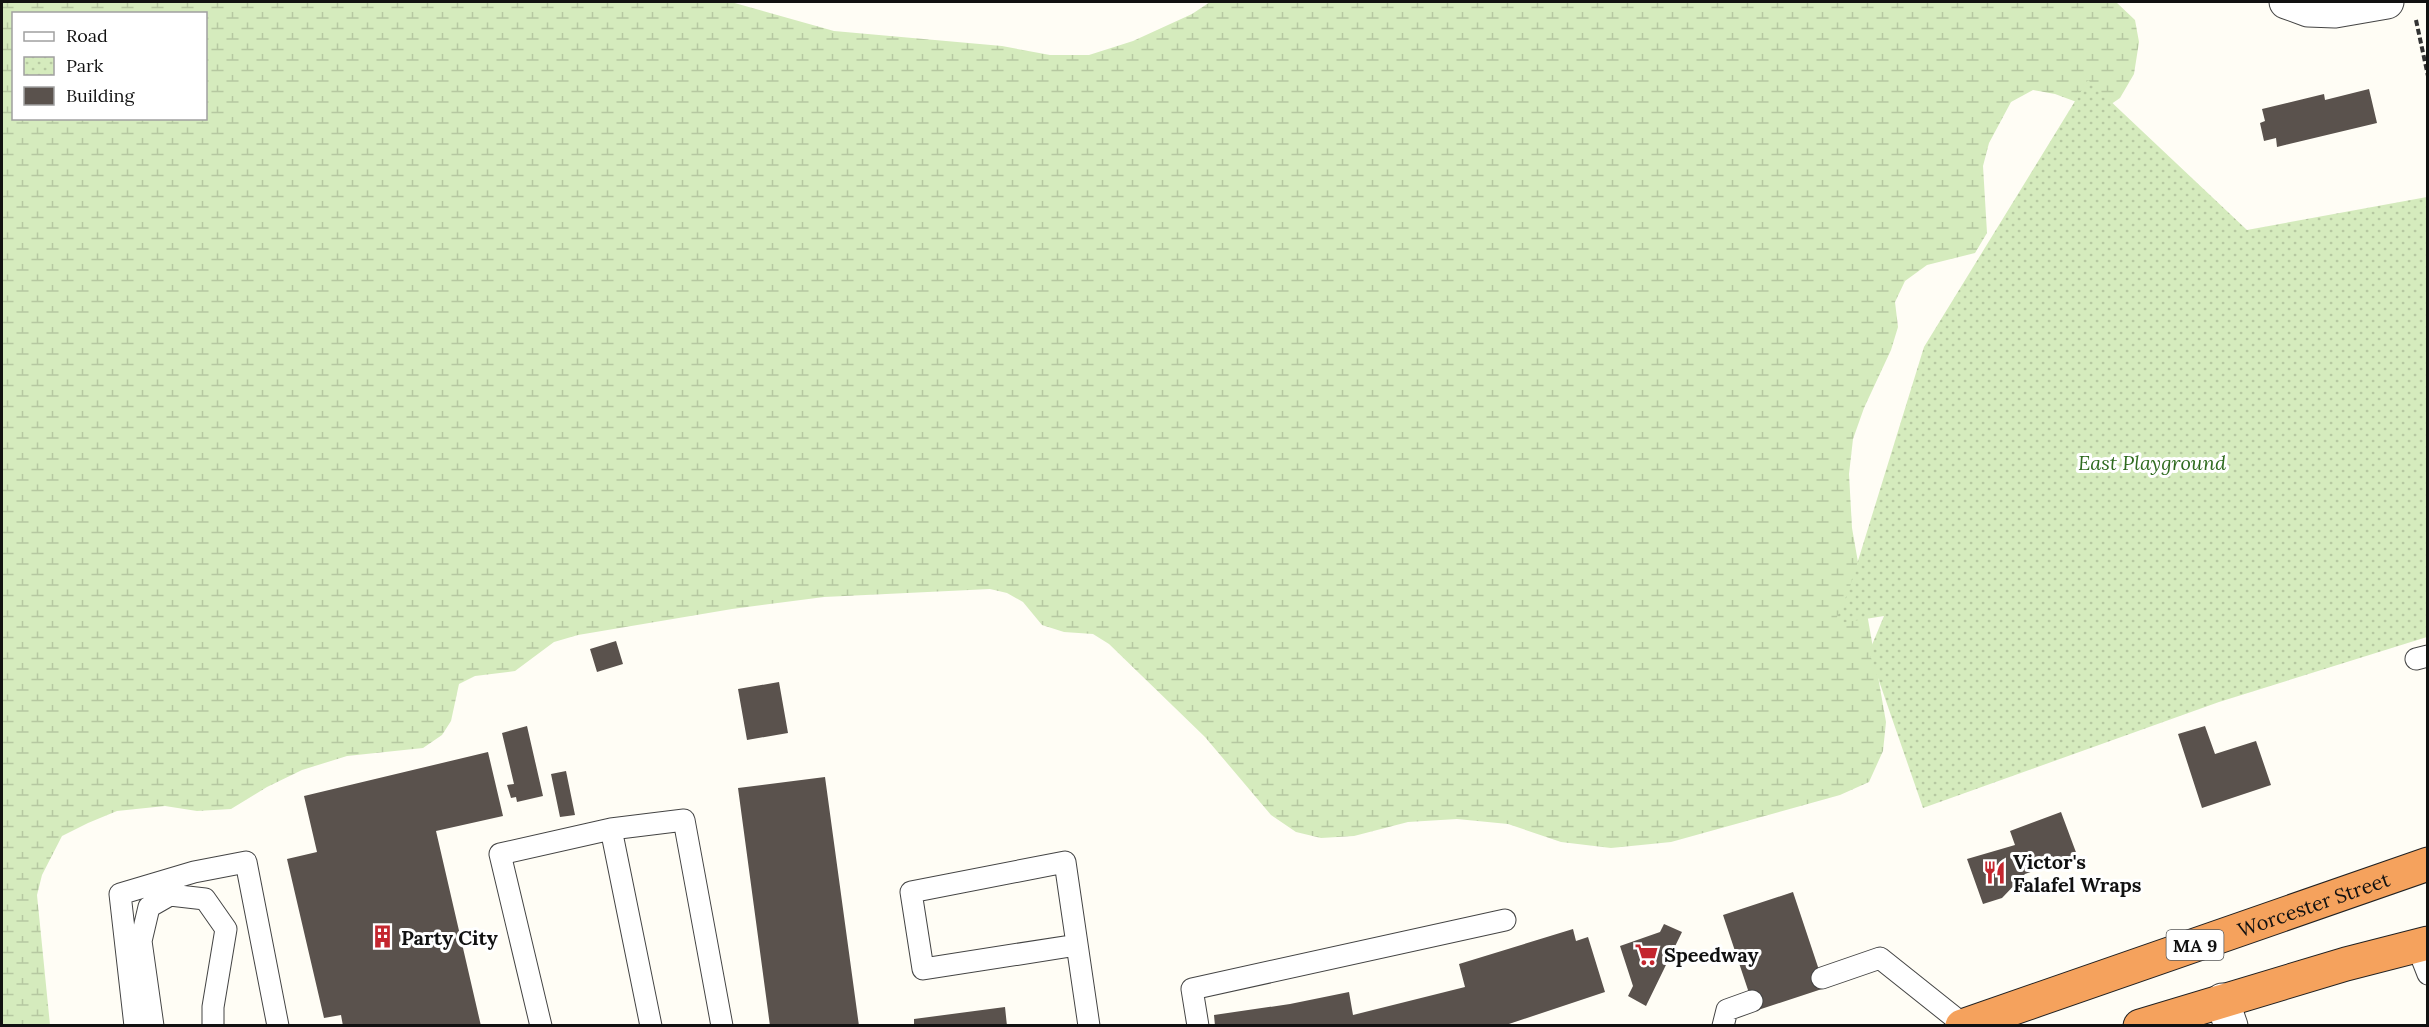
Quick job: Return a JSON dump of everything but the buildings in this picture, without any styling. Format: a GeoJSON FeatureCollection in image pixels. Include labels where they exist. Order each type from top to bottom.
{"type":"FeatureCollection","features":[{"type":"Feature","properties":{"kind":"highway","name":"Worcester Street"},"geometry":{"type":"LineString","coordinates":[[1963,1025],[2427,864]]}},
{"type":"Feature","properties":{"kind":"highway"},"geometry":{"type":"LineString","coordinates":[[2140,1026],[2226,1013],[2424,954]]}},
{"type":"Feature","properties":{"kind":"street"},"geometry":{"type":"LineString","coordinates":[[2286,2],[2307,10],[2335,11],[2401,7]]}},
{"type":"Feature","properties":{"kind":"lane"},"geometry":{"type":"LineString","coordinates":[[541,1026],[500,854],[611,830],[684,820],[722,1026]]}},
{"type":"Feature","properties":{"kind":"lane"},"geometry":{"type":"LineString","coordinates":[[611,830],[651,1026]]}},
{"type":"Feature","properties":{"kind":"lane"},"geometry":{"type":"LineString","coordinates":[[135,1026],[120,894],[194,872],[246,862],[278,1026]]}},
{"type":"Feature","properties":{"kind":"lane"},"geometry":{"type":"LineString","coordinates":[[1077,945],[923,969],[911,892],[1065,862],[1089,1026]]}},
{"type":"Feature","properties":{"kind":"lane"},"geometry":{"type":"LineString","coordinates":[[153,1026],[141,941],[149,907],[170,895],[205,899],[226,929],[213,1007],[213,1026]]}},
{"type":"Feature","properties":{"kind":"lane"},"geometry":{"type":"LineString","coordinates":[[1197,1026],[1192,989],[1505,920]]}},
{"type":"Feature","properties":{"kind":"lane"},"geometry":{"type":"LineString","coordinates":[[1822,978],[1880,958],[1963,1025]]}},
{"type":"Feature","properties":{"kind":"lane"},"geometry":{"type":"LineString","coordinates":[[1725,1018],[1752,1001]]}},
{"type":"Feature","properties":{"kind":"path"},"geometry":{"type":"LineString","coordinates":[[2401,7],[2427,75]]}},
{"type":"Feature","properties":{"kind":"green space"},"geometry":{"type":"Polygon","coordinates":[[[2,2],[731,2],[834,31],[1002,46],[1050,55],[1089,55],[1133,41],[1192,14],[1210,2],[2116,2],[2135,20],[2139,42],[2134,74],[2120,98],[2101,111],[2055,94],[2033,90],[2011,102],[1989,143],[1983,166],[1987,233],[1975,253],[1927,265],[1905,281],[1895,302],[1898,327],[1891,350],[1864,408],[1853,439],[1849,474],[1852,528],[1886,722],[1883,751],[1869,782],[1840,795],[1671,842],[1611,848],[1561,842],[1508,824],[1457,819],[1408,822],[1354,836],[1321,838],[1296,832],[1271,815],[1205,737],[1109,644],[1093,634],[1064,632],[1042,625],[1023,602],[1007,593],[990,589],[824,597],[732,609],[578,635],[554,642],[515,671],[475,676],[459,684],[451,721],[442,735],[423,748],[347,756],[302,770],[267,787],[231,809],[197,811],[165,806],[117,811],[62,836],[42,875],[37,895],[50,1025],[2,1026],[2,2]]]}},
{"type":"Feature","properties":{"kind":"green space","name":"East Playground"},"geometry":{"type":"Polygon","coordinates":[[[2088,80],[2247,230],[2427,197],[2427,637],[2219,702],[1923,808],[1869,652],[1884,616],[1834,624],[1849,590],[1924,347],[2088,80]]]}},
{"type":"Feature","properties":{"kind":"place","name":"Victor's Falafel Wraps"},"geometry":{"type":"Point","coordinates":[1995,872]}},
{"type":"Feature","properties":{"kind":"place","name":"Party City"},"geometry":{"type":"Point","coordinates":[383,937]}},
{"type":"Feature","properties":{"kind":"place","name":"Speedway"},"geometry":{"type":"Point","coordinates":[1646,954]}}]}
